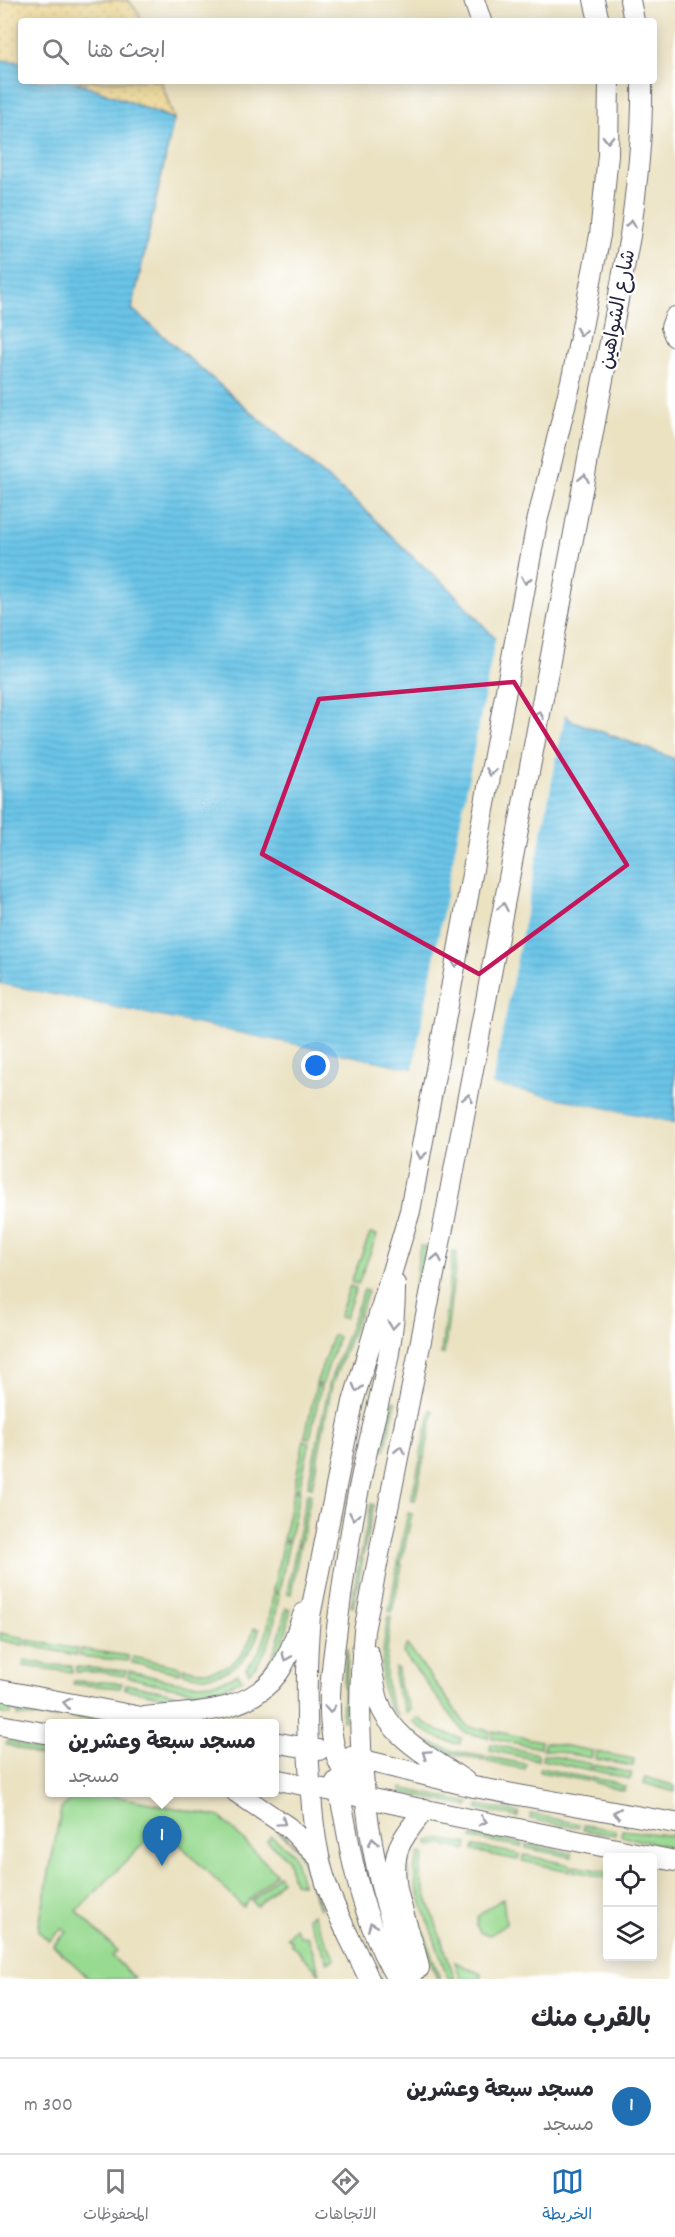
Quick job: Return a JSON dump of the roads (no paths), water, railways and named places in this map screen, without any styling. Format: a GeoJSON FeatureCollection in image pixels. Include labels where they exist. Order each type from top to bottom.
{"type":"FeatureCollection","features":[{"type":"Feature","properties":{"kind":"street"},"geometry":{"type":"LineString","coordinates":[[474,0],[479,18]]}},
{"type":"Feature","properties":{"kind":"street"},"geometry":{"type":"LineString","coordinates":[[594,0],[598,18]]}},
{"type":"Feature","properties":{"kind":"street"},"geometry":{"type":"LineString","coordinates":[[630,0],[633,18]]}},
{"type":"Feature","properties":{"kind":"street","name":"شارع الشواهين"},"geometry":{"type":"LineString","coordinates":[[394,1267],[410,1211],[537,522],[573,373],[600,236],[608,155],[609,84]]}},
{"type":"Feature","properties":{"kind":"street","name":"شارع الشواهين"},"geometry":{"type":"LineString","coordinates":[[411,1979],[380,1879],[367,1798],[362,1760],[359,1695],[364,1631],[445,1218],[631,226],[639,174],[642,84]]}},
{"type":"Feature","properties":{"kind":"street"},"geometry":{"type":"LineString","coordinates":[[675,317],[671,327],[675,337]]}},
{"type":"Feature","properties":{"kind":"street"},"geometry":{"type":"LineString","coordinates":[[369,1979],[332,1901],[320,1860],[309,1786],[305,1684],[315,1583],[353,1402],[394,1267]]}},
{"type":"Feature","properties":{"kind":"street"},"geometry":{"type":"LineString","coordinates":[[367,1798],[358,1791],[344,1773],[335,1753],[330,1712],[331,1673],[351,1532],[392,1336],[394,1267]]}},
{"type":"Feature","properties":{"kind":"street"},"geometry":{"type":"LineString","coordinates":[[145,1718],[230,1707],[258,1694],[274,1678],[286,1660],[315,1583]]}},
{"type":"Feature","properties":{"kind":"street"},"geometry":{"type":"LineString","coordinates":[[364,1631],[378,1701],[394,1728],[410,1743],[474,1787]]}},
{"type":"Feature","properties":{"kind":"street"},"geometry":{"type":"LineString","coordinates":[[0,1690],[150,1719]]}},
{"type":"Feature","properties":{"kind":"street"},"geometry":{"type":"LineString","coordinates":[[0,1725],[45,1733]]}},
{"type":"Feature","properties":{"kind":"street"},"geometry":{"type":"LineString","coordinates":[[279,1743],[335,1753],[474,1787],[675,1823]]}},
{"type":"Feature","properties":{"kind":"street"},"geometry":{"type":"LineString","coordinates":[[308,1748],[325,1762],[336,1781],[364,1907],[397,1979]]}},
{"type":"Feature","properties":{"kind":"street"},"geometry":{"type":"LineString","coordinates":[[279,1780],[675,1861]]}},
{"type":"Feature","properties":{"kind":"street"},"geometry":{"type":"LineString","coordinates":[[243,1797],[288,1827],[320,1860]]}},
{"type":"Feature","properties":{"kind":"street"},"geometry":{"type":"LineString","coordinates":[[420,1979],[417,1957],[396,1886],[395,1864],[404,1839],[425,1809]]}},
{"type":"Feature","properties":{"kind":"water"},"geometry":{"type":"Polygon","coordinates":[[[0,60],[18,62],[18,84],[82,84],[174,119],[132,309],[366,511],[414,558],[449,588],[570,720],[675,759],[675,1123],[0,984],[0,60]]]}},
{"type":"Feature","properties":{"kind":"place","name":"مسجد سبعة وعشرين"},"geometry":{"type":"Point","coordinates":[162,1866]}}]}
